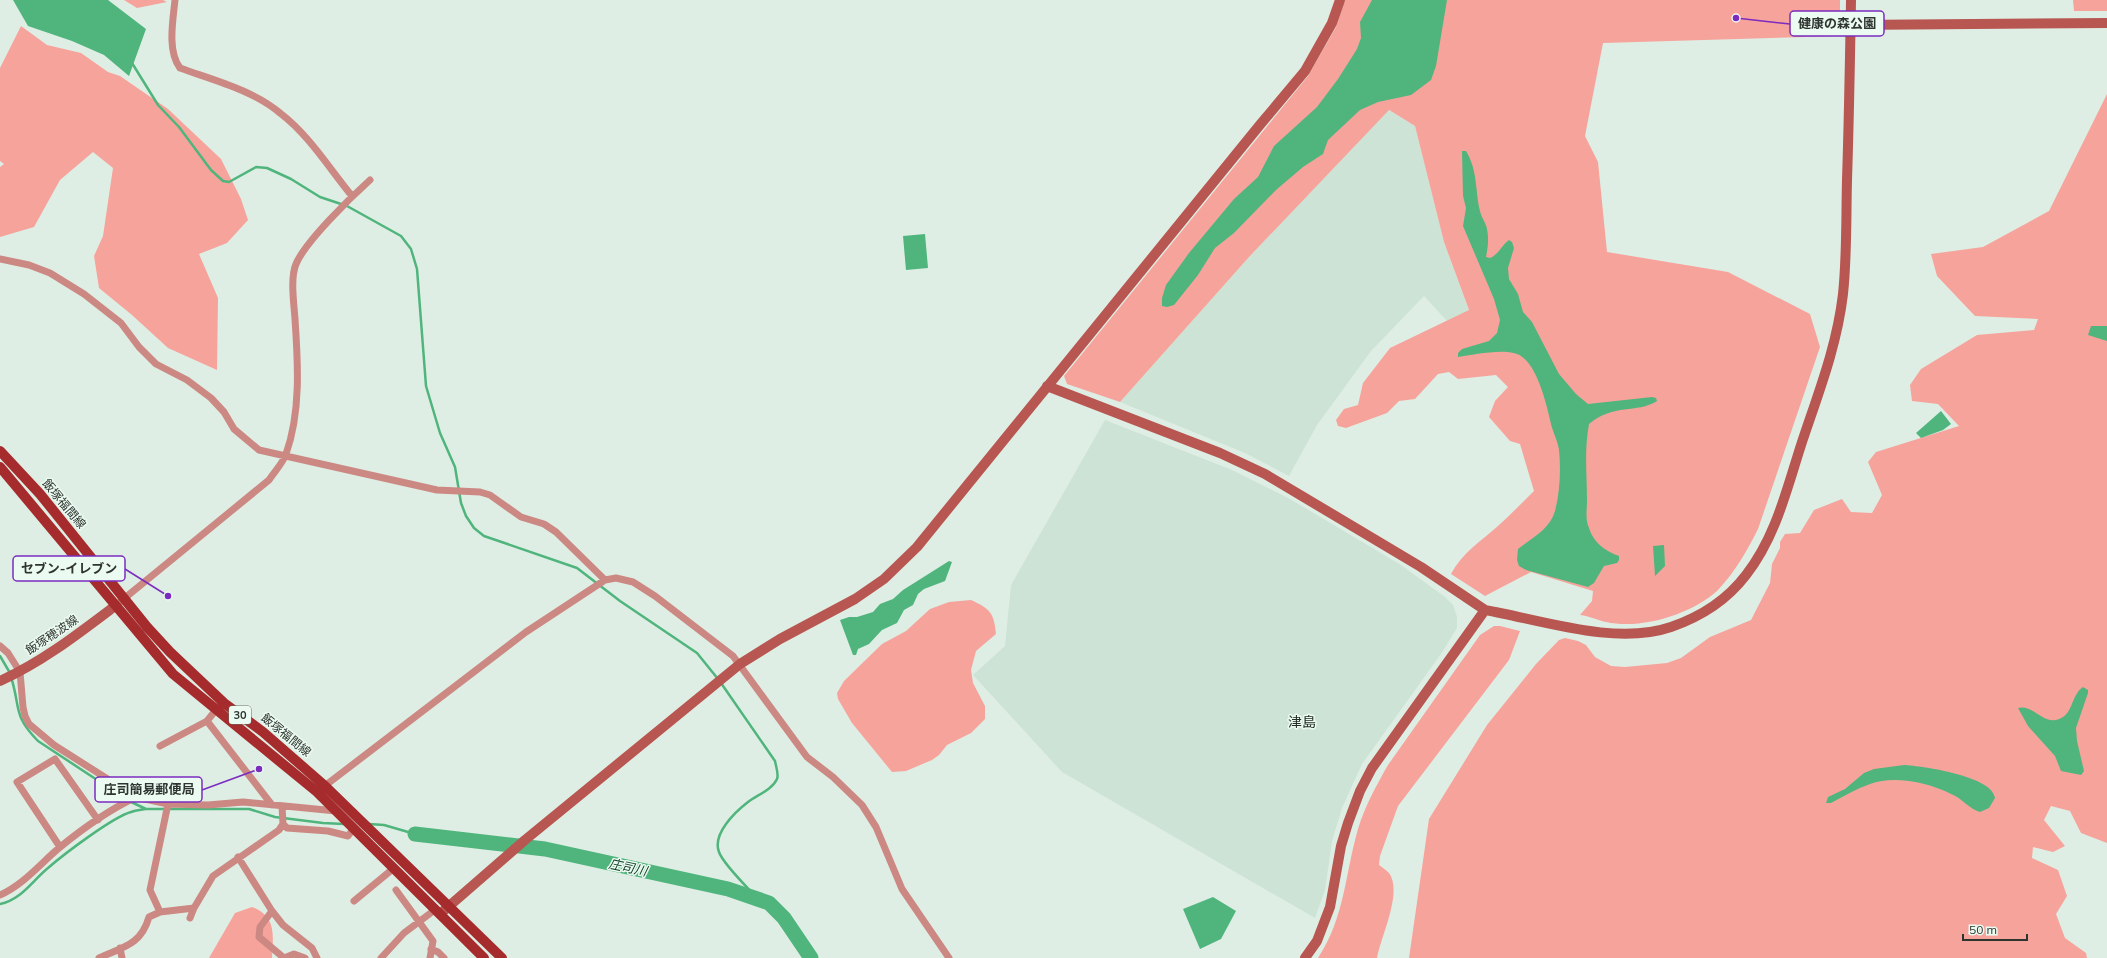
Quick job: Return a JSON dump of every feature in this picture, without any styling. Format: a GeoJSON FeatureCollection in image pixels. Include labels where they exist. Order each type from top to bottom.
{"type":"FeatureCollection","features":[{"type":"Feature","properties":{"kind":"main road","name":"飯塚福間線"},"geometry":{"type":"LineString","coordinates":[[0,451],[40,494],[147,627],[195,678],[321,789],[449,906],[502,958]]}},
{"type":"Feature","properties":{"kind":"main road","name":"飯塚福間線"},"geometry":{"type":"LineString","coordinates":[[0,467],[172,674],[215,711],[321,789],[336,811],[484,958]]}},
{"type":"Feature","properties":{"kind":"street"},"geometry":{"type":"LineString","coordinates":[[175,0],[173,52],[176,63],[180,68],[248,94],[279,112],[299,130],[352,196]]}},
{"type":"Feature","properties":{"kind":"street"},"geometry":{"type":"LineString","coordinates":[[381,958],[404,933],[419,921],[449,906],[514,849],[740,664],[780,639],[836,610],[884,579],[917,547],[1305,71],[1332,23],[1340,0]]}},
{"type":"Feature","properties":{"kind":"street"},"geometry":{"type":"LineString","coordinates":[[1047,386],[1220,453],[1265,474],[1421,567],[1489,610],[1600,632],[1636,634],[1670,627],[1702,614],[1726,597],[1746,576],[1764,548],[1779,512],[1832,352],[1843,294],[1846,236],[1851,0]]}},
{"type":"Feature","properties":{"kind":"street"},"geometry":{"type":"LineString","coordinates":[[1851,26],[2107,23]]}},
{"type":"Feature","properties":{"kind":"street"},"geometry":{"type":"LineString","coordinates":[[115,606],[269,480],[285,456],[291,436],[297,396],[298,368],[293,294],[296,265],[305,249],[352,196],[370,180]]}},
{"type":"Feature","properties":{"kind":"street"},"geometry":{"type":"LineString","coordinates":[[0,259],[29,265],[50,273],[84,294],[120,323],[139,348],[156,364],[187,380],[211,398],[224,412],[234,429],[259,450],[270,454],[285,456],[437,490],[480,492],[490,495],[521,517],[544,524],[556,532],[605,580]]}},
{"type":"Feature","properties":{"kind":"street"},"geometry":{"type":"LineString","coordinates":[[321,789],[526,632],[605,580],[616,578],[633,582],[655,596],[733,656],[807,757],[833,777],[862,806],[876,827],[902,889],[949,958]]}},
{"type":"Feature","properties":{"kind":"street","name":"飯塚穂波線"},"geometry":{"type":"LineString","coordinates":[[3,680],[57,650],[115,606]]}},
{"type":"Feature","properties":{"kind":"street"},"geometry":{"type":"LineString","coordinates":[[1305,958],[1316,941],[1330,907],[1341,846],[1360,791],[1372,768],[1489,610]]}},
{"type":"Feature","properties":{"kind":"street"},"geometry":{"type":"LineString","coordinates":[[0,646],[8,653],[18,673],[23,707],[29,724],[54,745],[136,798],[168,804],[208,805],[243,802],[336,811]]}},
{"type":"Feature","properties":{"kind":"street"},"geometry":{"type":"LineString","coordinates":[[160,746],[207,721],[215,711]]}},
{"type":"Feature","properties":{"kind":"street"},"geometry":{"type":"LineString","coordinates":[[207,721],[272,805]]}},
{"type":"Feature","properties":{"kind":"street"},"geometry":{"type":"LineString","coordinates":[[60,847],[17,782],[55,759],[98,820]]}},
{"type":"Feature","properties":{"kind":"street"},"geometry":{"type":"LineString","coordinates":[[0,895],[10,891],[25,879],[60,847],[98,820],[136,798]]}},
{"type":"Feature","properties":{"kind":"street"},"geometry":{"type":"LineString","coordinates":[[160,912],[150,890],[168,804]]}},
{"type":"Feature","properties":{"kind":"street"},"geometry":{"type":"LineString","coordinates":[[190,918],[194,908],[213,876],[238,857],[279,830],[283,824],[282,806]]}},
{"type":"Feature","properties":{"kind":"street"},"geometry":{"type":"LineString","coordinates":[[283,824],[287,828],[328,831],[343,836],[348,836],[354,828]]}},
{"type":"Feature","properties":{"kind":"street"},"geometry":{"type":"LineString","coordinates":[[238,857],[272,911],[283,925],[312,948],[317,958]]}},
{"type":"Feature","properties":{"kind":"street"},"geometry":{"type":"LineString","coordinates":[[354,901],[394,868]]}},
{"type":"Feature","properties":{"kind":"street"},"geometry":{"type":"LineString","coordinates":[[396,890],[432,940],[430,958]]}},
{"type":"Feature","properties":{"kind":"street"},"geometry":{"type":"LineString","coordinates":[[99,958],[135,941],[145,931],[149,917],[160,912],[194,908]]}},
{"type":"Feature","properties":{"kind":"street"},"geometry":{"type":"LineString","coordinates":[[272,911],[260,927],[259,937],[284,958],[294,954],[305,958]]}},
{"type":"Feature","properties":{"kind":"street"},"geometry":{"type":"LineString","coordinates":[[120,948],[122,958]]}},
{"type":"Feature","properties":{"kind":"street"},"geometry":{"type":"LineString","coordinates":[[431,949],[438,952],[444,958]]}},
{"type":"Feature","properties":{"kind":"shaded area"},"geometry":{"type":"Polygon","coordinates":[[[13,0],[108,0],[146,29],[129,76],[104,55],[72,41],[28,26],[13,0]]]}},
{"type":"Feature","properties":{"kind":"shaded area"},"geometry":{"type":"Polygon","coordinates":[[[124,0],[163,0],[167,2],[137,8],[124,0]]]}},
{"type":"Feature","properties":{"kind":"shaded area"},"geometry":{"type":"Polygon","coordinates":[[[1345,0],[1840,0],[1840,36],[1603,43],[1585,136],[1598,162],[1607,252],[1728,272],[1810,314],[1820,347],[1758,529],[1750,545],[1730,576],[1718,590],[1707,599],[1681,613],[1666,618],[1635,624],[1620,624],[1580,615],[1592,601],[1593,591],[1531,572],[1485,596],[1451,574],[1466,554],[1498,526],[1534,491],[1520,444],[1510,441],[1489,417],[1495,401],[1508,387],[1496,375],[1458,379],[1449,372],[1438,374],[1415,399],[1399,401],[1387,413],[1346,428],[1338,426],[1336,420],[1344,409],[1358,405],[1363,383],[1390,348],[1469,310],[1444,242],[1415,126],[1389,110],[1249,257],[1120,402],[1067,384],[1064,376],[1308,76],[1336,27],[1345,0]]]}},
{"type":"Feature","properties":{"kind":"shaded area"},"geometry":{"type":"Polygon","coordinates":[[[1372,0],[1447,0],[1436,66],[1431,80],[1411,95],[1378,102],[1360,110],[1328,140],[1323,154],[1303,167],[1276,190],[1234,233],[1215,248],[1198,275],[1174,305],[1167,307],[1162,306],[1162,298],[1166,285],[1189,253],[1234,199],[1258,177],[1274,146],[1317,107],[1338,79],[1357,49],[1361,38],[1360,22],[1372,0]]]}},
{"type":"Feature","properties":{"kind":"shaded area"},"geometry":{"type":"Polygon","coordinates":[[[2073,0],[2107,0],[2107,11],[2074,11],[2073,0]]]}},
{"type":"Feature","properties":{"kind":"shaded area"},"geometry":{"type":"Polygon","coordinates":[[[21,26],[47,45],[81,53],[108,72],[120,76],[168,109],[221,159],[241,199],[248,220],[227,243],[199,254],[218,298],[217,370],[168,348],[132,315],[99,288],[94,256],[103,236],[113,168],[93,152],[60,180],[34,227],[0,237],[0,167],[4,164],[0,161],[0,68],[21,26]]]}},
{"type":"Feature","properties":{"kind":"shaded area"},"geometry":{"type":"Polygon","coordinates":[[[2107,94],[2107,843],[2081,833],[2070,811],[2051,806],[2044,820],[2065,846],[2053,852],[2033,847],[2032,858],[2058,870],[2067,896],[2056,914],[2065,938],[2086,953],[2087,958],[1409,958],[1429,819],[1487,725],[1536,664],[1559,640],[1565,638],[1578,641],[1586,645],[1595,657],[1611,666],[1625,667],[1667,663],[1681,658],[1710,637],[1751,620],[1770,583],[1772,564],[1780,548],[1780,542],[1785,534],[1800,533],[1814,510],[1842,499],[1851,512],[1872,513],[1882,495],[1868,462],[1876,452],[1959,426],[1938,404],[1912,401],[1910,385],[1921,369],[1977,335],[2034,330],[2038,319],[1975,316],[1937,276],[1931,254],[1983,247],[2049,211],[2107,94]]]}},
{"type":"Feature","properties":{"kind":"shaded area"},"geometry":{"type":"Polygon","coordinates":[[[1388,110],[1415,126],[1444,242],[1469,311],[1447,321],[1424,296],[1371,351],[1317,425],[1289,476],[1245,453],[1120,402],[1249,257],[1388,110]]]}},
{"type":"Feature","properties":{"kind":"shaded area"},"geometry":{"type":"Polygon","coordinates":[[[1462,151],[1466,151],[1473,166],[1478,203],[1481,216],[1488,232],[1486,257],[1490,258],[1493,256],[1509,240],[1512,242],[1514,248],[1508,268],[1509,279],[1518,294],[1523,312],[1532,322],[1559,374],[1576,394],[1588,404],[1652,397],[1656,398],[1657,401],[1641,407],[1607,413],[1589,424],[1586,453],[1587,521],[1593,538],[1604,549],[1619,556],[1619,560],[1617,563],[1604,566],[1594,583],[1588,587],[1526,570],[1519,566],[1517,560],[1518,549],[1540,533],[1553,517],[1557,504],[1560,480],[1558,447],[1541,387],[1532,369],[1527,361],[1515,353],[1490,352],[1458,357],[1458,353],[1462,349],[1489,341],[1497,333],[1500,320],[1494,299],[1463,226],[1466,208],[1463,196],[1462,151]]]}},
{"type":"Feature","properties":{"kind":"shaded area"},"geometry":{"type":"Polygon","coordinates":[[[925,234],[928,268],[906,270],[903,236],[925,234]]]}},
{"type":"Feature","properties":{"kind":"shaded area"},"geometry":{"type":"Polygon","coordinates":[[[2091,326],[2107,326],[2107,341],[2088,335],[2091,326]]]}},
{"type":"Feature","properties":{"kind":"shaded area"},"geometry":{"type":"Polygon","coordinates":[[[1941,411],[1951,424],[1943,430],[1921,438],[1916,433],[1941,411]]]}},
{"type":"Feature","properties":{"kind":"shaded area"},"geometry":{"type":"Polygon","coordinates":[[[1105,420],[1232,470],[1290,499],[1401,565],[1445,597],[1453,605],[1457,617],[1457,628],[1443,651],[1362,764],[1342,808],[1332,841],[1325,890],[1315,918],[1062,772],[973,675],[1005,646],[1011,585],[1105,420]]]}},
{"type":"Feature","properties":{"kind":"shaded area"},"geometry":{"type":"Polygon","coordinates":[[[1664,545],[1665,566],[1655,576],[1653,546],[1664,545]]]}},
{"type":"Feature","properties":{"kind":"shaded area"},"geometry":{"type":"Polygon","coordinates":[[[949,561],[952,562],[945,581],[924,589],[918,594],[913,605],[904,610],[897,623],[882,630],[869,644],[858,649],[856,655],[853,655],[840,620],[873,612],[880,604],[893,599],[903,590],[949,561]]]}},
{"type":"Feature","properties":{"kind":"shaded area"},"geometry":{"type":"Polygon","coordinates":[[[971,600],[983,606],[990,612],[994,621],[996,634],[976,651],[971,670],[973,683],[985,706],[985,719],[971,733],[947,745],[939,755],[932,760],[906,771],[892,772],[852,723],[838,699],[837,693],[844,681],[882,644],[906,631],[930,609],[949,602],[971,600]]]}},
{"type":"Feature","properties":{"kind":"shaded area"},"geometry":{"type":"Polygon","coordinates":[[[1494,626],[1520,631],[1509,660],[1398,806],[1380,856],[1379,865],[1389,873],[1393,881],[1394,891],[1390,914],[1377,958],[1318,958],[1334,927],[1358,829],[1375,788],[1388,765],[1480,635],[1494,626]]]}},
{"type":"Feature","properties":{"kind":"shaded area"},"geometry":{"type":"Polygon","coordinates":[[[2083,687],[2088,690],[2088,693],[2076,728],[2077,741],[2084,771],[2081,775],[2061,771],[2055,756],[2028,726],[2018,708],[2023,707],[2046,719],[2056,720],[2062,718],[2066,714],[2076,695],[2083,687]]]}},
{"type":"Feature","properties":{"kind":"shaded area"},"geometry":{"type":"Polygon","coordinates":[[[1904,765],[1926,767],[1970,778],[1991,790],[1995,798],[1989,808],[1980,812],[1976,811],[1959,798],[1942,790],[1922,784],[1900,780],[1890,780],[1870,784],[1831,803],[1826,803],[1828,797],[1845,789],[1864,773],[1874,769],[1904,765]]]}},
{"type":"Feature","properties":{"kind":"shaded area"},"geometry":{"type":"Polygon","coordinates":[[[1213,897],[1236,911],[1221,939],[1200,949],[1183,909],[1213,897]]]}},
{"type":"Feature","properties":{"kind":"shaded area"},"geometry":{"type":"Polygon","coordinates":[[[252,907],[260,911],[270,921],[273,934],[272,958],[209,958],[235,913],[252,907]]]}},
{"type":"Feature","properties":{"kind":"waterway"},"geometry":{"type":"LineString","coordinates":[[132,63],[158,105],[179,127],[211,170],[223,181],[229,182],[256,167],[267,168],[291,179],[320,197],[347,206],[401,236],[411,249],[417,269],[426,386],[440,433],[455,467],[461,503],[466,516],[474,528],[484,536],[577,568],[620,601],[697,653],[718,679]]}},
{"type":"Feature","properties":{"kind":"waterway"},"geometry":{"type":"LineString","coordinates":[[0,656],[10,673]]}},
{"type":"Feature","properties":{"kind":"waterway"},"geometry":{"type":"LineString","coordinates":[[11,677],[18,710],[24,724],[38,741],[129,801],[146,809]]}},
{"type":"Feature","properties":{"kind":"waterway"},"geometry":{"type":"LineString","coordinates":[[721,683],[775,761],[777,770],[778,777],[775,783],[748,802],[731,817],[719,838],[718,845],[721,857],[758,899]]}},
{"type":"Feature","properties":{"kind":"waterway"},"geometry":{"type":"LineString","coordinates":[[0,904],[14,899],[48,868],[89,837],[123,815],[135,811],[146,809],[249,809],[275,817],[344,824]]}},
{"type":"Feature","properties":{"kind":"waterway"},"geometry":{"type":"LineString","coordinates":[[369,824],[384,825],[415,834]]}},
{"type":"Feature","properties":{"kind":"waterway","name":"庄司川"},"geometry":{"type":"LineString","coordinates":[[415,834],[545,849],[728,889],[769,903],[784,918],[811,958]]}},
{"type":"Feature","properties":{"kind":"place","name":"健康の森公園"},"geometry":{"type":"Point","coordinates":[1736,18]}},
{"type":"Feature","properties":{"kind":"place","name":"セブン-イレブン"},"geometry":{"type":"Point","coordinates":[168,596]}},
{"type":"Feature","properties":{"kind":"place","name":"庄司簡易郵便局"},"geometry":{"type":"Point","coordinates":[259,769]}},
{"type":"Feature","properties":{"kind":"district","name":"津島"},"geometry":{"type":"Point","coordinates":[1302,722]}}]}
